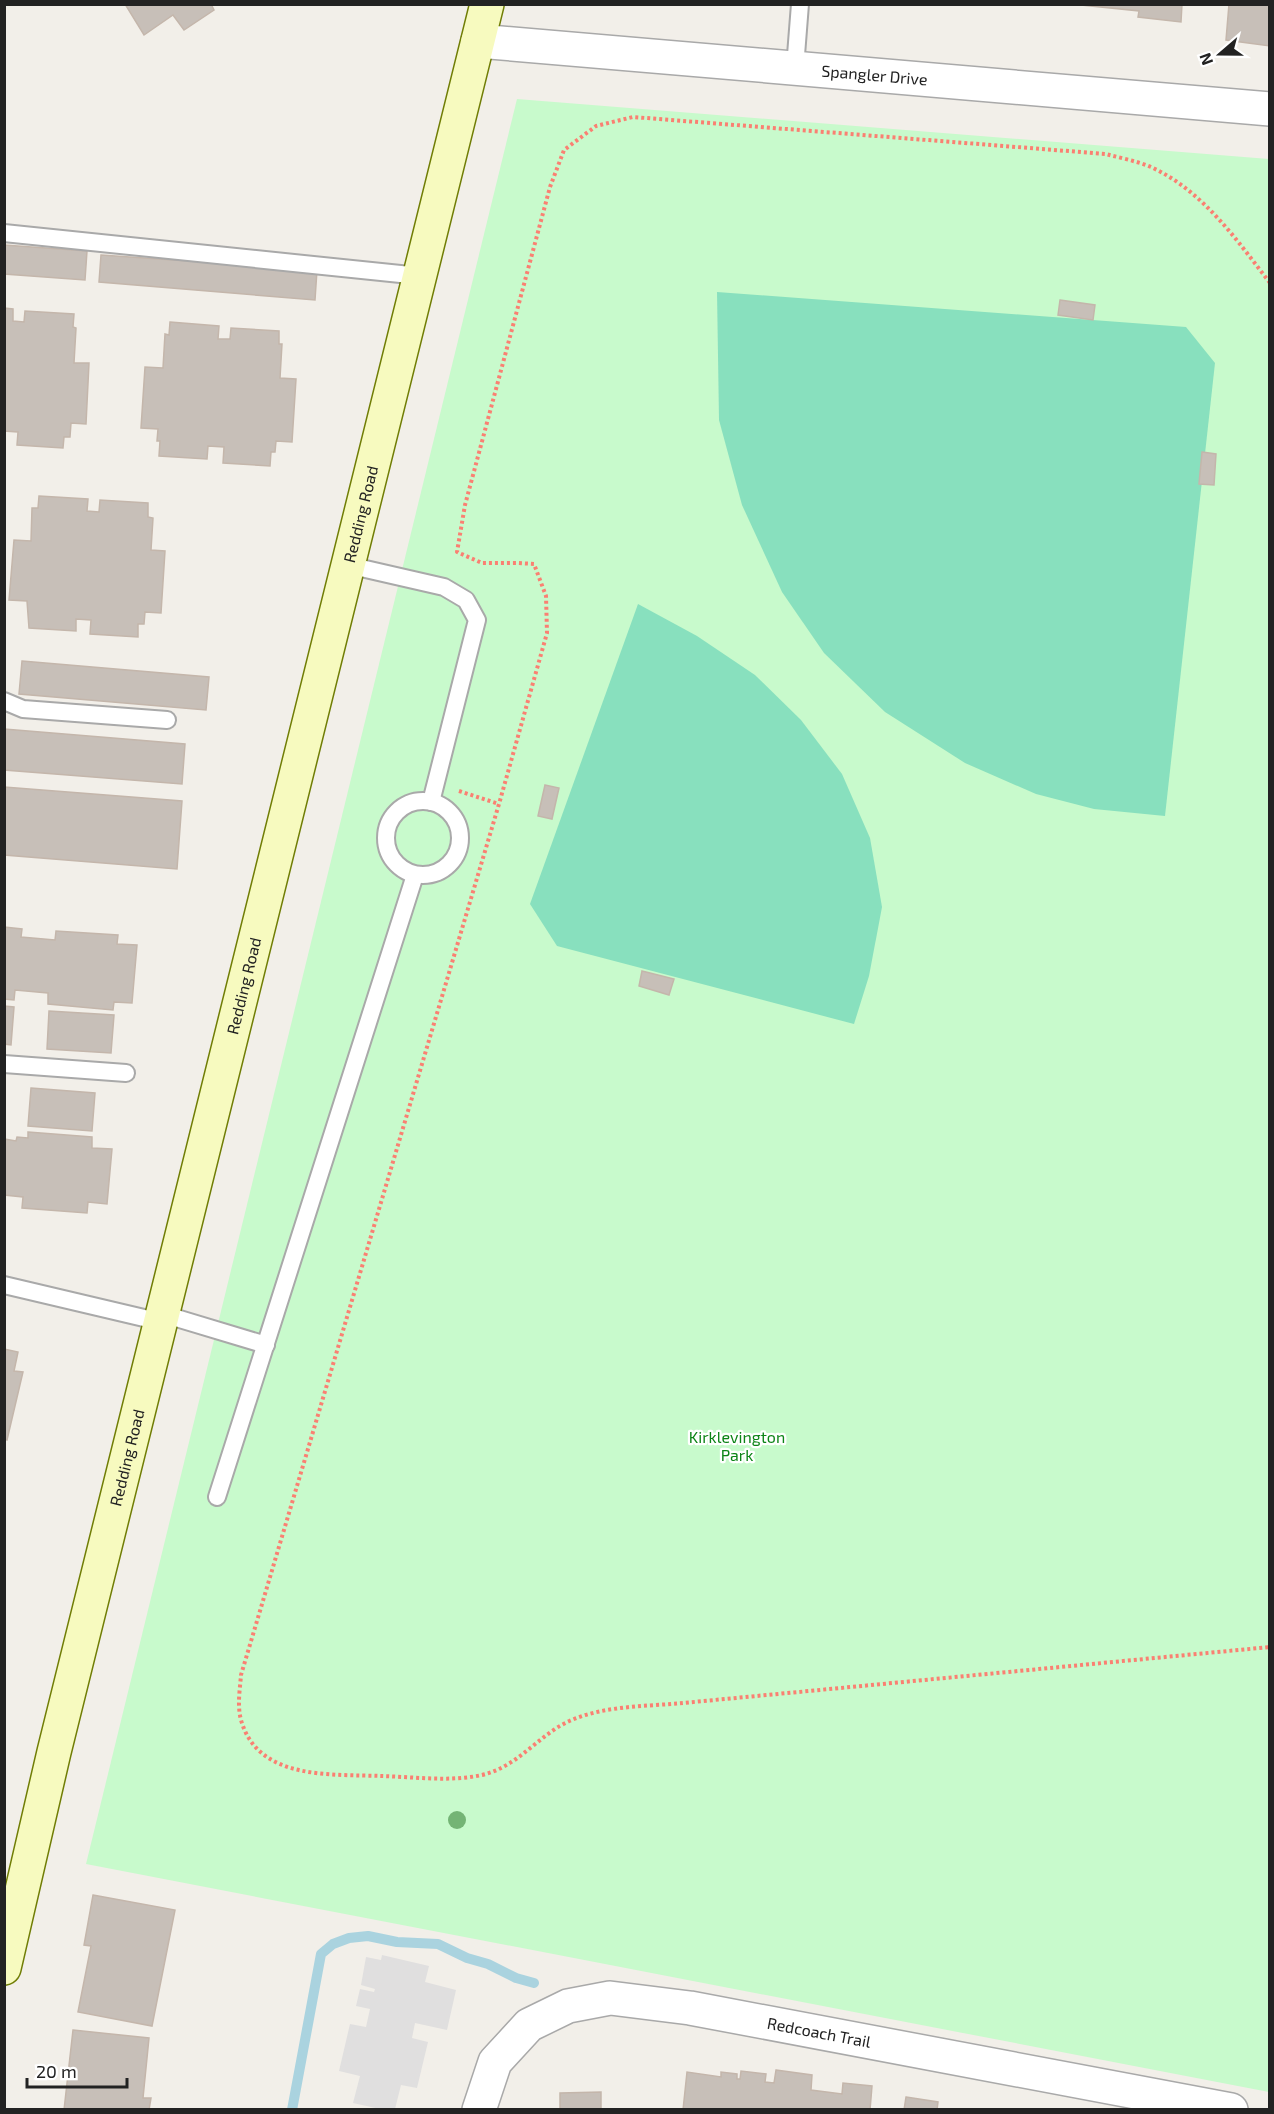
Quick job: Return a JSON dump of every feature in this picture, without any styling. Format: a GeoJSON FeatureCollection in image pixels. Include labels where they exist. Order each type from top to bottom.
{"type":"FeatureCollection","features":[{"type":"Feature","properties":{"kind":"street","name":"Redding Road"},"geometry":{"type":"LineString","coordinates":[[4,1968],[14,1886],[54,1752],[487,4]]}},
{"type":"Feature","properties":{"kind":"street","name":"Spangler Drive"},"geometry":{"type":"LineString","coordinates":[[478,41],[1269,109]]}},
{"type":"Feature","properties":{"kind":"street","name":"Redcoach Trail"},"geometry":{"type":"LineString","coordinates":[[478,2109],[495,2062],[529,2025],[568,2006],[610,1998],[690,2008],[1218,2108]]}},
{"type":"Feature","properties":{"kind":"lane"},"geometry":{"type":"LineString","coordinates":[[795,68],[800,4]]}},
{"type":"Feature","properties":{"kind":"lane"},"geometry":{"type":"LineString","coordinates":[[4,233],[420,276]]}},
{"type":"Feature","properties":{"kind":"lane"},"geometry":{"type":"LineString","coordinates":[[348,565],[444,587],[466,600],[477,620],[431,802]]}},
{"type":"Feature","properties":{"kind":"lane"},"geometry":{"type":"LineString","coordinates":[[4,701],[23,709],[167,720]]}},
{"type":"Feature","properties":{"kind":"lane"},"geometry":{"type":"LineString","coordinates":[[417,801],[431,802],[444,808],[454,818],[460,832],[459,847],[453,860],[443,870],[430,875],[415,874],[402,868],[392,858],[386,844],[387,830],[393,816],[403,807],[417,801]]}},
{"type":"Feature","properties":{"kind":"lane"},"geometry":{"type":"LineString","coordinates":[[218,1497],[415,874]]}},
{"type":"Feature","properties":{"kind":"lane"},"geometry":{"type":"LineString","coordinates":[[4,1064],[126,1073]]}},
{"type":"Feature","properties":{"kind":"lane"},"geometry":{"type":"LineString","coordinates":[[4,1285],[162,1318],[266,1345]]}},
{"type":"Feature","properties":{"kind":"path"},"geometry":{"type":"LineString","coordinates":[[1269,283],[1230,230],[1192,192],[1150,167],[1106,154],[633,117],[596,126],[564,150],[550,187],[465,505],[457,552],[482,563],[534,564],[546,596],[547,633],[499,804],[241,1675],[238,1699],[241,1720],[250,1739],[270,1760],[282,1766],[316,1773],[453,1779],[483,1775],[498,1770],[519,1758],[555,1729],[586,1714],[1269,1647]]}},
{"type":"Feature","properties":{"kind":"path"},"geometry":{"type":"LineString","coordinates":[[436,784],[499,804]]}},
{"type":"Feature","properties":{"kind":"shaded area"},"geometry":{"type":"Polygon","coordinates":[[[382,1955],[429,1966],[425,1982],[456,1990],[447,2030],[415,2023],[412,2038],[428,2042],[417,2088],[401,2085],[395,2109],[380,2109],[353,2103],[360,2076],[339,2071],[350,2024],[366,2027],[370,2009],[356,2006],[360,1989],[374,1992],[375,1989],[361,1985],[366,1957],[381,1960],[382,1955]]]}},
{"type":"Feature","properties":{"kind":"green space","name":"Kirklevington Park"},"geometry":{"type":"Polygon","coordinates":[[[517,99],[1269,159],[1269,2092],[86,1864],[517,99]]]}},
{"type":"Feature","properties":{"kind":"green space"},"geometry":{"type":"Polygon","coordinates":[[[717,292],[1186,327],[1215,363],[1165,816],[1094,809],[1036,794],[965,763],[885,712],[824,653],[782,592],[742,505],[719,420],[717,292]]]}},
{"type":"Feature","properties":{"kind":"green space"},"geometry":{"type":"Polygon","coordinates":[[[638,604],[697,636],[755,675],[801,720],[842,774],[870,838],[882,907],[869,976],[854,1024],[557,946],[530,904],[638,604]]]}},
{"type":"Feature","properties":{"kind":"building"},"geometry":{"type":"Polygon","coordinates":[[[125,4],[211,4],[214,10],[184,30],[173,15],[144,35],[125,4]]]}},
{"type":"Feature","properties":{"kind":"building"},"geometry":{"type":"Polygon","coordinates":[[[1071,4],[1182,4],[1181,22],[1138,17],[1139,11],[1071,4]]]}},
{"type":"Feature","properties":{"kind":"building"},"geometry":{"type":"Polygon","coordinates":[[[1229,4],[1270,4],[1270,46],[1226,40],[1229,4]]]}},
{"type":"Feature","properties":{"kind":"building"},"geometry":{"type":"Polygon","coordinates":[[[4,245],[87,251],[85,280],[4,274],[4,245]]]}},
{"type":"Feature","properties":{"kind":"building"},"geometry":{"type":"Polygon","coordinates":[[[101,255],[317,270],[315,300],[99,282],[101,255]]]}},
{"type":"Feature","properties":{"kind":"building"},"geometry":{"type":"Polygon","coordinates":[[[1060,300],[1095,305],[1093,320],[1058,315],[1060,300]]]}},
{"type":"Feature","properties":{"kind":"building"},"geometry":{"type":"Polygon","coordinates":[[[4,308],[13,309],[13,321],[24,322],[25,311],[74,314],[73,327],[76,328],[74,363],[89,363],[86,424],[71,423],[70,437],[64,437],[63,448],[17,445],[18,432],[4,431],[4,308]]]}},
{"type":"Feature","properties":{"kind":"building"},"geometry":{"type":"Polygon","coordinates":[[[170,322],[219,326],[218,339],[230,339],[231,328],[279,331],[279,344],[282,344],[280,378],[296,379],[292,442],[276,441],[275,452],[271,452],[270,466],[223,463],[224,447],[208,446],[207,459],[159,456],[158,429],[141,428],[145,367],[163,368],[165,334],[169,335],[170,322]]]}},
{"type":"Feature","properties":{"kind":"building"},"geometry":{"type":"Polygon","coordinates":[[[1202,452],[1216,454],[1214,485],[1199,484],[1202,452]]]}},
{"type":"Feature","properties":{"kind":"building"},"geometry":{"type":"Polygon","coordinates":[[[39,496],[88,499],[87,511],[99,512],[100,500],[148,503],[148,517],[153,518],[151,550],[165,551],[161,613],[145,612],[144,624],[138,624],[138,637],[90,634],[91,620],[76,619],[76,631],[29,628],[27,601],[9,600],[14,540],[31,541],[32,508],[38,508],[39,496]]]}},
{"type":"Feature","properties":{"kind":"building"},"geometry":{"type":"Polygon","coordinates":[[[22,661],[209,677],[206,710],[19,694],[22,661]]]}},
{"type":"Feature","properties":{"kind":"building"},"geometry":{"type":"Polygon","coordinates":[[[4,729],[185,744],[182,784],[4,770],[4,729]]]}},
{"type":"Feature","properties":{"kind":"building"},"geometry":{"type":"Polygon","coordinates":[[[545,785],[559,788],[552,819],[538,816],[545,785]]]}},
{"type":"Feature","properties":{"kind":"building"},"geometry":{"type":"Polygon","coordinates":[[[4,787],[182,801],[177,869],[4,855],[4,787]]]}},
{"type":"Feature","properties":{"kind":"building"},"geometry":{"type":"Polygon","coordinates":[[[4,927],[22,929],[21,937],[55,940],[56,931],[118,935],[117,944],[137,945],[132,1003],[114,1002],[113,1010],[48,1004],[48,993],[15,990],[14,1000],[4,999],[4,927]]]}},
{"type":"Feature","properties":{"kind":"building"},"geometry":{"type":"Polygon","coordinates":[[[642,971],[674,979],[669,995],[639,986],[642,971]]]}},
{"type":"Feature","properties":{"kind":"building"},"geometry":{"type":"Polygon","coordinates":[[[4,1006],[14,1007],[11,1045],[4,1044],[4,1006]]]}},
{"type":"Feature","properties":{"kind":"building"},"geometry":{"type":"Polygon","coordinates":[[[49,1011],[114,1015],[111,1053],[47,1049],[49,1011]]]}},
{"type":"Feature","properties":{"kind":"building"},"geometry":{"type":"Polygon","coordinates":[[[31,1088],[95,1093],[92,1131],[28,1126],[31,1088]]]}},
{"type":"Feature","properties":{"kind":"building"},"geometry":{"type":"Polygon","coordinates":[[[28,1132],[92,1137],[92,1148],[112,1149],[107,1204],[88,1202],[87,1213],[22,1208],[23,1197],[4,1195],[4,1139],[16,1141],[17,1137],[28,1138],[28,1132]]]}},
{"type":"Feature","properties":{"kind":"building"},"geometry":{"type":"Polygon","coordinates":[[[4,1349],[18,1352],[14,1371],[23,1372],[7,1440],[4,1439],[4,1349]]]}},
{"type":"Feature","properties":{"kind":"building"},"geometry":{"type":"Polygon","coordinates":[[[93,1895],[175,1910],[152,2026],[78,2012],[91,1946],[84,1945],[93,1895]]]}},
{"type":"Feature","properties":{"kind":"building"},"geometry":{"type":"Polygon","coordinates":[[[73,2030],[149,2038],[143,2098],[151,2098],[149,2110],[64,2110],[73,2030]]]}},
{"type":"Feature","properties":{"kind":"building"},"geometry":{"type":"Polygon","coordinates":[[[776,2070],[812,2075],[811,2090],[842,2094],[843,2083],[872,2086],[870,2110],[683,2110],[687,2072],[721,2077],[721,2072],[737,2074],[737,2079],[740,2079],[741,2071],[766,2074],[765,2082],[774,2083],[776,2070]]]}},
{"type":"Feature","properties":{"kind":"building"},"geometry":{"type":"Polygon","coordinates":[[[601,2092],[601,2110],[560,2110],[560,2093],[601,2092]]]}},
{"type":"Feature","properties":{"kind":"building"},"geometry":{"type":"Polygon","coordinates":[[[906,2097],[938,2102],[937,2110],[904,2110],[906,2097]]]}},
{"type":"Feature","properties":{"kind":"waterway"},"geometry":{"type":"LineString","coordinates":[[292,2110],[321,1954],[333,1944],[349,1938],[368,1936],[397,1942],[438,1944],[516,1978],[534,1983]]}}]}
